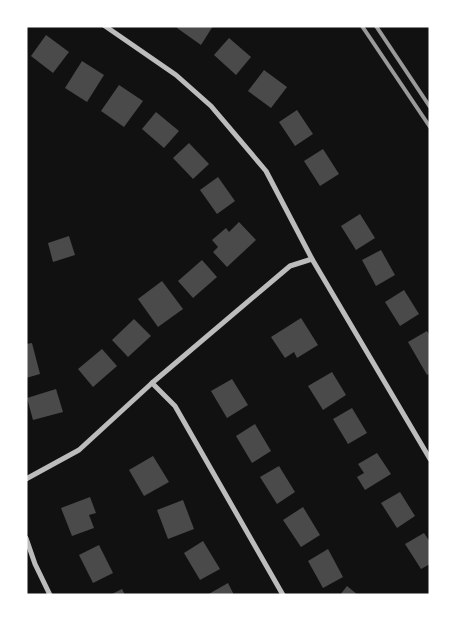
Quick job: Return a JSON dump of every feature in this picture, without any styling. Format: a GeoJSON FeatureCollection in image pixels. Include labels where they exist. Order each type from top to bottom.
{"type":"FeatureCollection","features":[{"type":"Feature","properties":{"kind":"street"},"geometry":{"type":"LineString","coordinates":[[105,26],[176,75],[211,106],[266,171],[312,259],[430,459]]}},
{"type":"Feature","properties":{"kind":"street"},"geometry":{"type":"LineString","coordinates":[[26,479],[79,450],[152,383],[290,266],[312,259]]}},
{"type":"Feature","properties":{"kind":"street"},"geometry":{"type":"LineString","coordinates":[[152,383],[175,406],[283,595]]}},
{"type":"Feature","properties":{"kind":"street"},"geometry":{"type":"LineString","coordinates":[[26,538],[35,564],[50,595]]}},
{"type":"Feature","properties":{"kind":"building"},"geometry":{"type":"Polygon","coordinates":[[[178,26],[213,26],[201,45],[177,28],[178,26]]]}},
{"type":"Feature","properties":{"kind":"building"},"geometry":{"type":"Polygon","coordinates":[[[46,35],[69,52],[53,73],[31,56],[46,35]]]}},
{"type":"Feature","properties":{"kind":"building"},"geometry":{"type":"Polygon","coordinates":[[[229,38],[251,57],[236,75],[214,55],[229,38]]]}},
{"type":"Feature","properties":{"kind":"building"},"geometry":{"type":"Polygon","coordinates":[[[82,61],[104,75],[87,102],[65,88],[82,61]]]}},
{"type":"Feature","properties":{"kind":"building"},"geometry":{"type":"Polygon","coordinates":[[[264,70],[287,87],[271,108],[248,91],[264,70]]]}},
{"type":"Feature","properties":{"kind":"building"},"geometry":{"type":"Polygon","coordinates":[[[119,85],[143,101],[124,127],[101,111],[119,85]]]}},
{"type":"Feature","properties":{"kind":"building"},"geometry":{"type":"Polygon","coordinates":[[[297,110],[313,134],[295,146],[279,122],[297,110]]]}},
{"type":"Feature","properties":{"kind":"building"},"geometry":{"type":"Polygon","coordinates":[[[156,112],[179,131],[164,148],[142,129],[156,112]]]}},
{"type":"Feature","properties":{"kind":"building"},"geometry":{"type":"Polygon","coordinates":[[[189,143],[209,164],[193,179],[173,158],[189,143]]]}},
{"type":"Feature","properties":{"kind":"building"},"geometry":{"type":"Polygon","coordinates":[[[323,149],[339,174],[320,186],[304,161],[323,149]]]}},
{"type":"Feature","properties":{"kind":"building"},"geometry":{"type":"Polygon","coordinates":[[[218,177],[235,201],[217,214],[200,190],[218,177]]]}},
{"type":"Feature","properties":{"kind":"building"},"geometry":{"type":"Polygon","coordinates":[[[360,214],[375,238],[356,250],[341,226],[360,214]]]}},
{"type":"Feature","properties":{"kind":"building"},"geometry":{"type":"Polygon","coordinates":[[[239,222],[256,240],[227,267],[213,252],[218,247],[212,240],[226,228],[229,232],[239,222]]]}},
{"type":"Feature","properties":{"kind":"building"},"geometry":{"type":"Polygon","coordinates":[[[69,236],[75,255],[53,262],[48,243],[69,236]]]}},
{"type":"Feature","properties":{"kind":"building"},"geometry":{"type":"Polygon","coordinates":[[[381,250],[395,275],[376,286],[362,260],[381,250]]]}},
{"type":"Feature","properties":{"kind":"building"},"geometry":{"type":"Polygon","coordinates":[[[202,260],[217,277],[193,298],[178,281],[202,260]]]}},
{"type":"Feature","properties":{"kind":"building"},"geometry":{"type":"Polygon","coordinates":[[[162,281],[183,309],[158,327],[138,299],[162,281]]]}},
{"type":"Feature","properties":{"kind":"building"},"geometry":{"type":"Polygon","coordinates":[[[404,290],[419,314],[400,326],[385,302],[404,290]]]}},
{"type":"Feature","properties":{"kind":"building"},"geometry":{"type":"Polygon","coordinates":[[[301,318],[318,345],[297,358],[294,352],[285,358],[271,337],[301,318]]]}},
{"type":"Feature","properties":{"kind":"building"},"geometry":{"type":"Polygon","coordinates":[[[134,319],[151,336],[128,357],[112,340],[134,319]]]}},
{"type":"Feature","properties":{"kind":"building"},"geometry":{"type":"Polygon","coordinates":[[[427,331],[430,336],[430,373],[427,375],[408,342],[427,331]]]}},
{"type":"Feature","properties":{"kind":"building"},"geometry":{"type":"Polygon","coordinates":[[[32,343],[40,374],[26,378],[26,344],[32,343]]]}},
{"type":"Feature","properties":{"kind":"building"},"geometry":{"type":"Polygon","coordinates":[[[102,349],[117,366],[93,387],[78,369],[102,349]]]}},
{"type":"Feature","properties":{"kind":"building"},"geometry":{"type":"Polygon","coordinates":[[[332,372],[346,395],[323,410],[308,386],[332,372]]]}},
{"type":"Feature","properties":{"kind":"building"},"geometry":{"type":"Polygon","coordinates":[[[232,379],[248,405],[227,418],[211,391],[232,379]]]}},
{"type":"Feature","properties":{"kind":"building"},"geometry":{"type":"Polygon","coordinates":[[[56,389],[63,412],[33,420],[27,398],[56,389]]]}},
{"type":"Feature","properties":{"kind":"building"},"geometry":{"type":"Polygon","coordinates":[[[352,408],[367,433],[348,444],[333,419],[352,408]]]}},
{"type":"Feature","properties":{"kind":"building"},"geometry":{"type":"Polygon","coordinates":[[[255,424],[271,451],[252,463],[236,436],[255,424]]]}},
{"type":"Feature","properties":{"kind":"building"},"geometry":{"type":"Polygon","coordinates":[[[377,453],[391,474],[365,490],[357,477],[364,473],[358,464],[377,453]]]}},
{"type":"Feature","properties":{"kind":"building"},"geometry":{"type":"Polygon","coordinates":[[[153,456],[169,482],[144,496],[129,470],[153,456]]]}},
{"type":"Feature","properties":{"kind":"building"},"geometry":{"type":"Polygon","coordinates":[[[279,466],[295,492],[277,504],[260,477],[279,466]]]}},
{"type":"Feature","properties":{"kind":"building"},"geometry":{"type":"Polygon","coordinates":[[[400,492],[415,516],[397,528],[381,503],[400,492]]]}},
{"type":"Feature","properties":{"kind":"building"},"geometry":{"type":"Polygon","coordinates":[[[90,497],[96,513],[89,515],[94,528],[72,536],[61,508],[90,497]]]}},
{"type":"Feature","properties":{"kind":"building"},"geometry":{"type":"Polygon","coordinates":[[[183,500],[194,529],[168,539],[157,510],[183,500]]]}},
{"type":"Feature","properties":{"kind":"building"},"geometry":{"type":"Polygon","coordinates":[[[303,507],[320,535],[301,547],[283,520],[303,507]]]}},
{"type":"Feature","properties":{"kind":"building"},"geometry":{"type":"Polygon","coordinates":[[[424,533],[430,542],[430,564],[421,569],[405,544],[424,533]]]}},
{"type":"Feature","properties":{"kind":"building"},"geometry":{"type":"Polygon","coordinates":[[[203,541],[220,569],[200,580],[184,553],[203,541]]]}},
{"type":"Feature","properties":{"kind":"building"},"geometry":{"type":"Polygon","coordinates":[[[99,545],[113,573],[93,583],[79,555],[99,545]]]}},
{"type":"Feature","properties":{"kind":"building"},"geometry":{"type":"Polygon","coordinates":[[[328,549],[343,577],[323,588],[308,561],[328,549]]]}},
{"type":"Feature","properties":{"kind":"building"},"geometry":{"type":"Polygon","coordinates":[[[228,583],[234,595],[207,595],[228,583]]]}},
{"type":"Feature","properties":{"kind":"building"},"geometry":{"type":"Polygon","coordinates":[[[347,586],[358,595],[340,595],[347,586]]]}},
{"type":"Feature","properties":{"kind":"building"},"geometry":{"type":"Polygon","coordinates":[[[122,589],[125,595],[110,595],[122,589]]]}},
{"type":"Feature","properties":{"kind":"railway"},"geometry":{"type":"LineString","coordinates":[[362,26],[430,127]]}},
{"type":"Feature","properties":{"kind":"railway"},"geometry":{"type":"LineString","coordinates":[[376,26],[430,107]]}}]}
